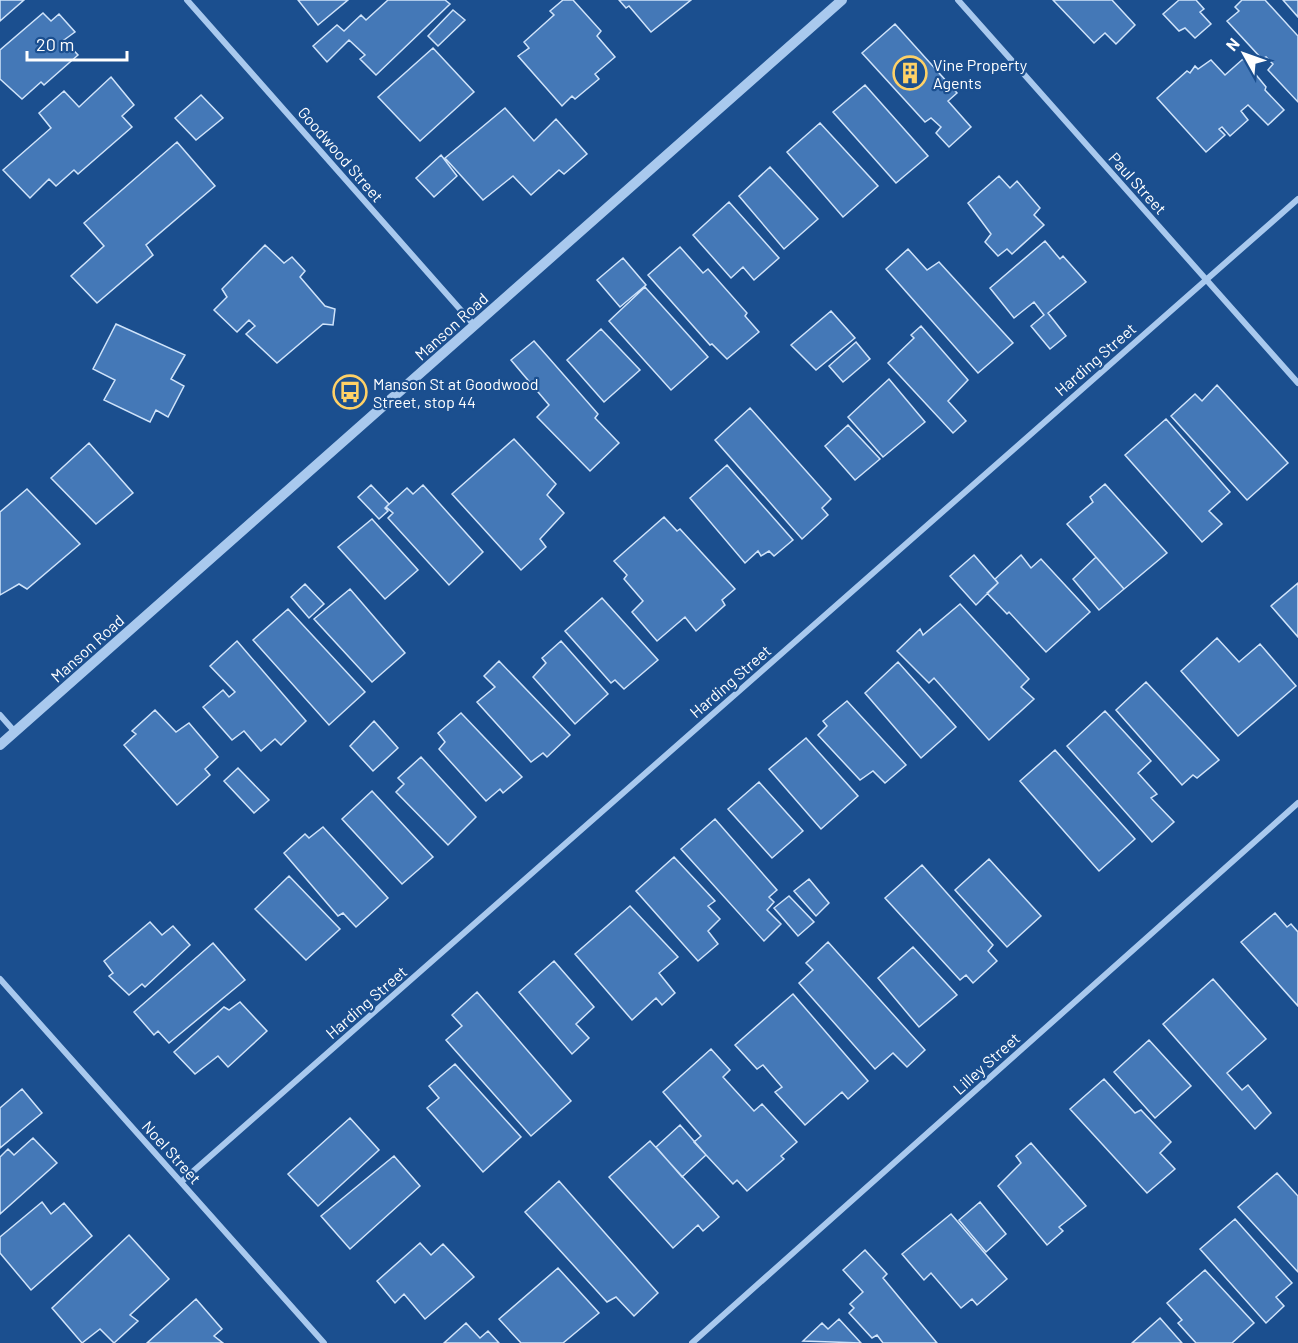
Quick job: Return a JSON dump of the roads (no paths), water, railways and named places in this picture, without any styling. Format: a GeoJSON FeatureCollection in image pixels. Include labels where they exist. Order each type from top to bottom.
{"type":"FeatureCollection","features":[{"type":"Feature","properties":{"kind":"street","name":"Goodwood Street"},"geometry":{"type":"LineString","coordinates":[[187,0],[474,325]]}},
{"type":"Feature","properties":{"kind":"street","name":"Manson Road"},"geometry":{"type":"LineString","coordinates":[[0,746],[842,0]]}},
{"type":"Feature","properties":{"kind":"street","name":"Paul Street"},"geometry":{"type":"LineString","coordinates":[[958,0],[1298,383]]}},
{"type":"Feature","properties":{"kind":"street","name":"Harding Street"},"geometry":{"type":"LineString","coordinates":[[181,1182],[1298,199]]}},
{"type":"Feature","properties":{"kind":"street"},"geometry":{"type":"LineString","coordinates":[[0,715],[15,732]]}},
{"type":"Feature","properties":{"kind":"street","name":"Lilley Street"},"geometry":{"type":"LineString","coordinates":[[692,1343],[1298,803]]}},
{"type":"Feature","properties":{"kind":"street","name":"Noel Street"},"geometry":{"type":"LineString","coordinates":[[0,979],[322,1342]]}},
{"type":"Feature","properties":{"kind":"place","name":"Vine Property Agents"},"geometry":{"type":"Point","coordinates":[910,73]}},
{"type":"Feature","properties":{"kind":"place","name":"Manson St at Goodwood Street, stop 44"},"geometry":{"type":"Point","coordinates":[350,392]}}]}
